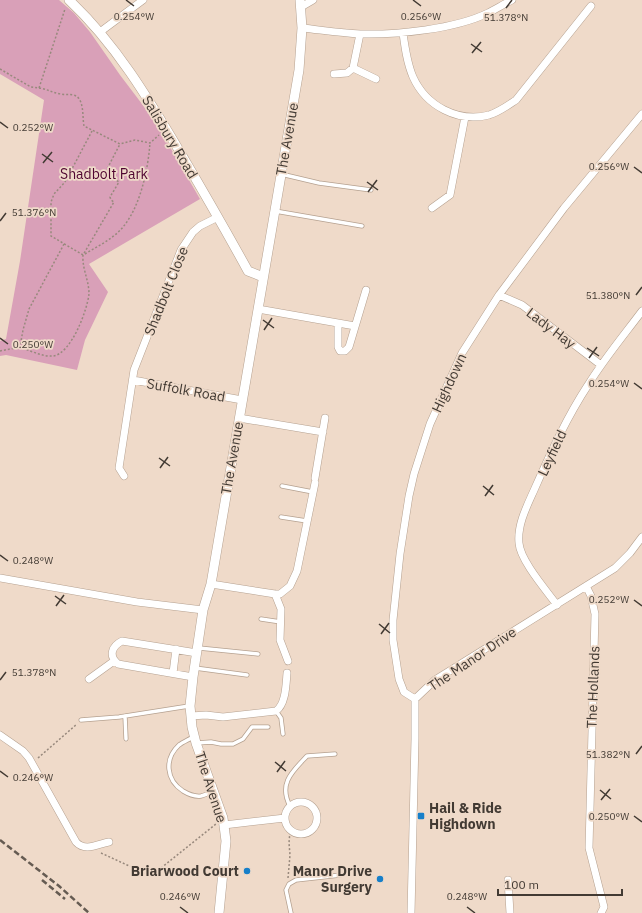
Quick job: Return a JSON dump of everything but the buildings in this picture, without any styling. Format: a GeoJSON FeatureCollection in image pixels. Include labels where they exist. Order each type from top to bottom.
{"type":"FeatureCollection","features":[{"type":"Feature","properties":{"kind":"street"},"geometry":{"type":"LineString","coordinates":[[100,32],[143,0]]}},
{"type":"Feature","properties":{"kind":"street"},"geometry":{"type":"LineString","coordinates":[[300,4],[312,2],[313,0]]}},
{"type":"Feature","properties":{"kind":"street"},"geometry":{"type":"LineString","coordinates":[[302,28],[360,34],[404,33],[433,29],[462,22],[487,14],[512,0]]}},
{"type":"Feature","properties":{"kind":"street","name":"Salisbury Road"},"geometry":{"type":"LineString","coordinates":[[67,4],[100,32],[138,84],[218,216],[248,270],[263,277]]}},
{"type":"Feature","properties":{"kind":"street","name":"The Avenue"},"geometry":{"type":"LineString","coordinates":[[217,912],[226,841],[224,821],[195,740],[190,706],[203,610],[211,584],[299,70],[302,28],[300,4]]}},
{"type":"Feature","properties":{"kind":"street"},"geometry":{"type":"LineString","coordinates":[[404,33],[406,53],[413,77],[420,90],[430,101],[442,109],[466,117],[490,115],[500,111],[522,94],[592,6]]}},
{"type":"Feature","properties":{"kind":"street"},"geometry":{"type":"LineString","coordinates":[[334,74],[347,73],[354,68],[360,34]]}},
{"type":"Feature","properties":{"kind":"street"},"geometry":{"type":"LineString","coordinates":[[354,68],[376,79]]}},
{"type":"Feature","properties":{"kind":"street","name":"Highdown"},"geometry":{"type":"LineString","coordinates":[[415,700],[404,692],[401,686],[396,667],[393,640],[393,620],[408,496],[430,424],[469,340],[499,295],[564,208],[642,114]]}},
{"type":"Feature","properties":{"kind":"street"},"geometry":{"type":"LineString","coordinates":[[432,208],[450,195],[466,117]]}},
{"type":"Feature","properties":{"kind":"street","name":"Shadbolt Close"},"geometry":{"type":"LineString","coordinates":[[133,380],[134,370],[181,250],[193,232],[200,226],[218,216]]}},
{"type":"Feature","properties":{"kind":"street"},"geometry":{"type":"LineString","coordinates":[[338,323],[338,346],[342,352],[347,350],[349,347],[366,290]]}},
{"type":"Feature","properties":{"kind":"street","name":"Lady Hay"},"geometry":{"type":"LineString","coordinates":[[499,295],[522,305],[601,365]]}},
{"type":"Feature","properties":{"kind":"street"},"geometry":{"type":"LineString","coordinates":[[258,309],[355,326]]}},
{"type":"Feature","properties":{"kind":"street","name":"Leyfield"},"geometry":{"type":"LineString","coordinates":[[556,605],[520,549],[520,528],[527,507],[559,436],[575,406],[601,365],[642,311]]}},
{"type":"Feature","properties":{"kind":"street","name":"Suffolk Road"},"geometry":{"type":"LineString","coordinates":[[124,476],[119,468],[133,380],[242,400]]}},
{"type":"Feature","properties":{"kind":"street"},"geometry":{"type":"LineString","coordinates":[[239,418],[323,432]]}},
{"type":"Feature","properties":{"kind":"street"},"geometry":{"type":"LineString","coordinates":[[211,584],[280,594],[285,591],[294,580],[300,563],[325,418]]}},
{"type":"Feature","properties":{"kind":"street","name":"The Manor Drive"},"geometry":{"type":"LineString","coordinates":[[411,913],[415,700],[436,680],[623,562],[642,537]]}},
{"type":"Feature","properties":{"kind":"street"},"geometry":{"type":"LineString","coordinates":[[0,578],[137,602],[203,610]]}},
{"type":"Feature","properties":{"kind":"street","name":"The Hollands"},"geometry":{"type":"LineString","coordinates":[[586,586],[591,596],[595,614],[589,848],[604,907],[601,913]]}},
{"type":"Feature","properties":{"kind":"street"},"geometry":{"type":"LineString","coordinates":[[275,594],[281,609],[280,640],[288,661]]}},
{"type":"Feature","properties":{"kind":"street"},"geometry":{"type":"LineString","coordinates":[[194,672],[173,673],[118,664],[114,661],[112,656],[113,648],[117,643],[122,641],[176,649],[197,650]]}},
{"type":"Feature","properties":{"kind":"street"},"geometry":{"type":"LineString","coordinates":[[173,673],[176,649]]}},
{"type":"Feature","properties":{"kind":"street"},"geometry":{"type":"LineString","coordinates":[[89,679],[114,661]]}},
{"type":"Feature","properties":{"kind":"street"},"geometry":{"type":"LineString","coordinates":[[191,716],[206,715],[223,717],[276,711],[281,707],[283,702],[288,673]]}},
{"type":"Feature","properties":{"kind":"street"},"geometry":{"type":"LineString","coordinates":[[0,735],[23,751],[29,758],[76,842],[80,846],[86,848],[110,842]]}},
{"type":"Feature","properties":{"kind":"street"},"geometry":{"type":"LineString","coordinates":[[305,802],[314,807],[317,817],[315,827],[306,834],[295,834],[290,831],[284,818],[286,810],[290,806],[294,803],[305,802]]}},
{"type":"Feature","properties":{"kind":"street"},"geometry":{"type":"LineString","coordinates":[[224,821],[284,818]]}},
{"type":"Feature","properties":{"kind":"street"},"geometry":{"type":"LineString","coordinates":[[508,880],[510,913]]}},
{"type":"Feature","properties":{"kind":"lane"},"geometry":{"type":"LineString","coordinates":[[280,174],[319,183],[370,190]]}},
{"type":"Feature","properties":{"kind":"lane"},"geometry":{"type":"LineString","coordinates":[[275,210],[362,226]]}},
{"type":"Feature","properties":{"kind":"lane"},"geometry":{"type":"LineString","coordinates":[[282,486],[313,492]]}},
{"type":"Feature","properties":{"kind":"lane"},"geometry":{"type":"LineString","coordinates":[[281,517],[308,521]]}},
{"type":"Feature","properties":{"kind":"lane"},"geometry":{"type":"LineString","coordinates":[[261,619],[281,622]]}},
{"type":"Feature","properties":{"kind":"lane"},"geometry":{"type":"LineString","coordinates":[[197,650],[258,654]]}},
{"type":"Feature","properties":{"kind":"lane"},"geometry":{"type":"LineString","coordinates":[[194,672],[247,675]]}},
{"type":"Feature","properties":{"kind":"lane"},"geometry":{"type":"LineString","coordinates":[[81,720],[125,716],[190,706]]}},
{"type":"Feature","properties":{"kind":"lane"},"geometry":{"type":"LineString","coordinates":[[276,711],[281,718],[283,734]]}},
{"type":"Feature","properties":{"kind":"lane"},"geometry":{"type":"LineString","coordinates":[[125,716],[126,739]]}},
{"type":"Feature","properties":{"kind":"lane"},"geometry":{"type":"LineString","coordinates":[[214,792],[201,796],[193,796],[179,788],[171,778],[169,772],[170,758],[174,751],[184,742],[195,740],[221,744],[233,744],[243,739],[252,727],[268,727]]}},
{"type":"Feature","properties":{"kind":"lane"},"geometry":{"type":"LineString","coordinates":[[290,806],[287,800],[286,784],[290,773],[308,756],[335,754]]}},
{"type":"Feature","properties":{"kind":"lane"},"geometry":{"type":"LineString","coordinates":[[291,913],[286,890],[289,884],[296,880],[341,875]]}},
{"type":"Feature","properties":{"kind":"path"},"geometry":{"type":"LineString","coordinates":[[39,88],[67,4]]}},
{"type":"Feature","properties":{"kind":"path"},"geometry":{"type":"LineString","coordinates":[[0,69],[31,88],[46,89],[54,93],[77,96],[81,102],[84,126],[120,144],[135,140],[150,144]]}},
{"type":"Feature","properties":{"kind":"path"},"geometry":{"type":"LineString","coordinates":[[83,255],[111,238],[123,227],[133,210],[142,187],[148,163],[150,144],[166,129]]}},
{"type":"Feature","properties":{"kind":"path"},"geometry":{"type":"LineString","coordinates":[[83,255],[51,236],[51,202],[54,194],[65,182],[92,130]]}},
{"type":"Feature","properties":{"kind":"path"},"geometry":{"type":"LineString","coordinates":[[0,351],[20,347],[52,356],[58,354],[71,341],[85,313],[89,295],[88,277],[83,264],[83,255],[114,202],[110,197],[119,182],[107,175],[106,169],[120,144]]}},
{"type":"Feature","properties":{"kind":"path"},"geometry":{"type":"LineString","coordinates":[[20,347],[29,309],[64,244]]}},
{"type":"Feature","properties":{"kind":"path"},"geometry":{"type":"LineString","coordinates":[[32,764],[81,720]]}},
{"type":"Feature","properties":{"kind":"path"},"geometry":{"type":"LineString","coordinates":[[98,844],[100,852],[151,876],[224,821]]}},
{"type":"Feature","properties":{"kind":"path"},"geometry":{"type":"LineString","coordinates":[[289,884],[290,831]]}},
{"type":"Feature","properties":{"kind":"green space","name":"Shadbolt Park"},"geometry":{"type":"Polygon","coordinates":[[[0,0],[59,0],[74,13],[90,32],[163,135],[200,199],[89,264],[108,292],[85,340],[77,370],[6,355],[0,356],[0,341],[6,339],[20,261],[44,100],[0,74],[0,0]]]}},
{"type":"Feature","properties":{"kind":"railway"},"geometry":{"type":"LineString","coordinates":[[0,840],[59,886],[89,913]]}},
{"type":"Feature","properties":{"kind":"railway"},"geometry":{"type":"LineString","coordinates":[[42,880],[65,899]]}},
{"type":"Feature","properties":{"kind":"place","name":"Hail & Ride Highdown"},"geometry":{"type":"Point","coordinates":[421,816]}},
{"type":"Feature","properties":{"kind":"place","name":"Briarwood Court"},"geometry":{"type":"Point","coordinates":[247,871]}},
{"type":"Feature","properties":{"kind":"place","name":"Manor Drive Surgery"},"geometry":{"type":"Point","coordinates":[380,879]}}]}
